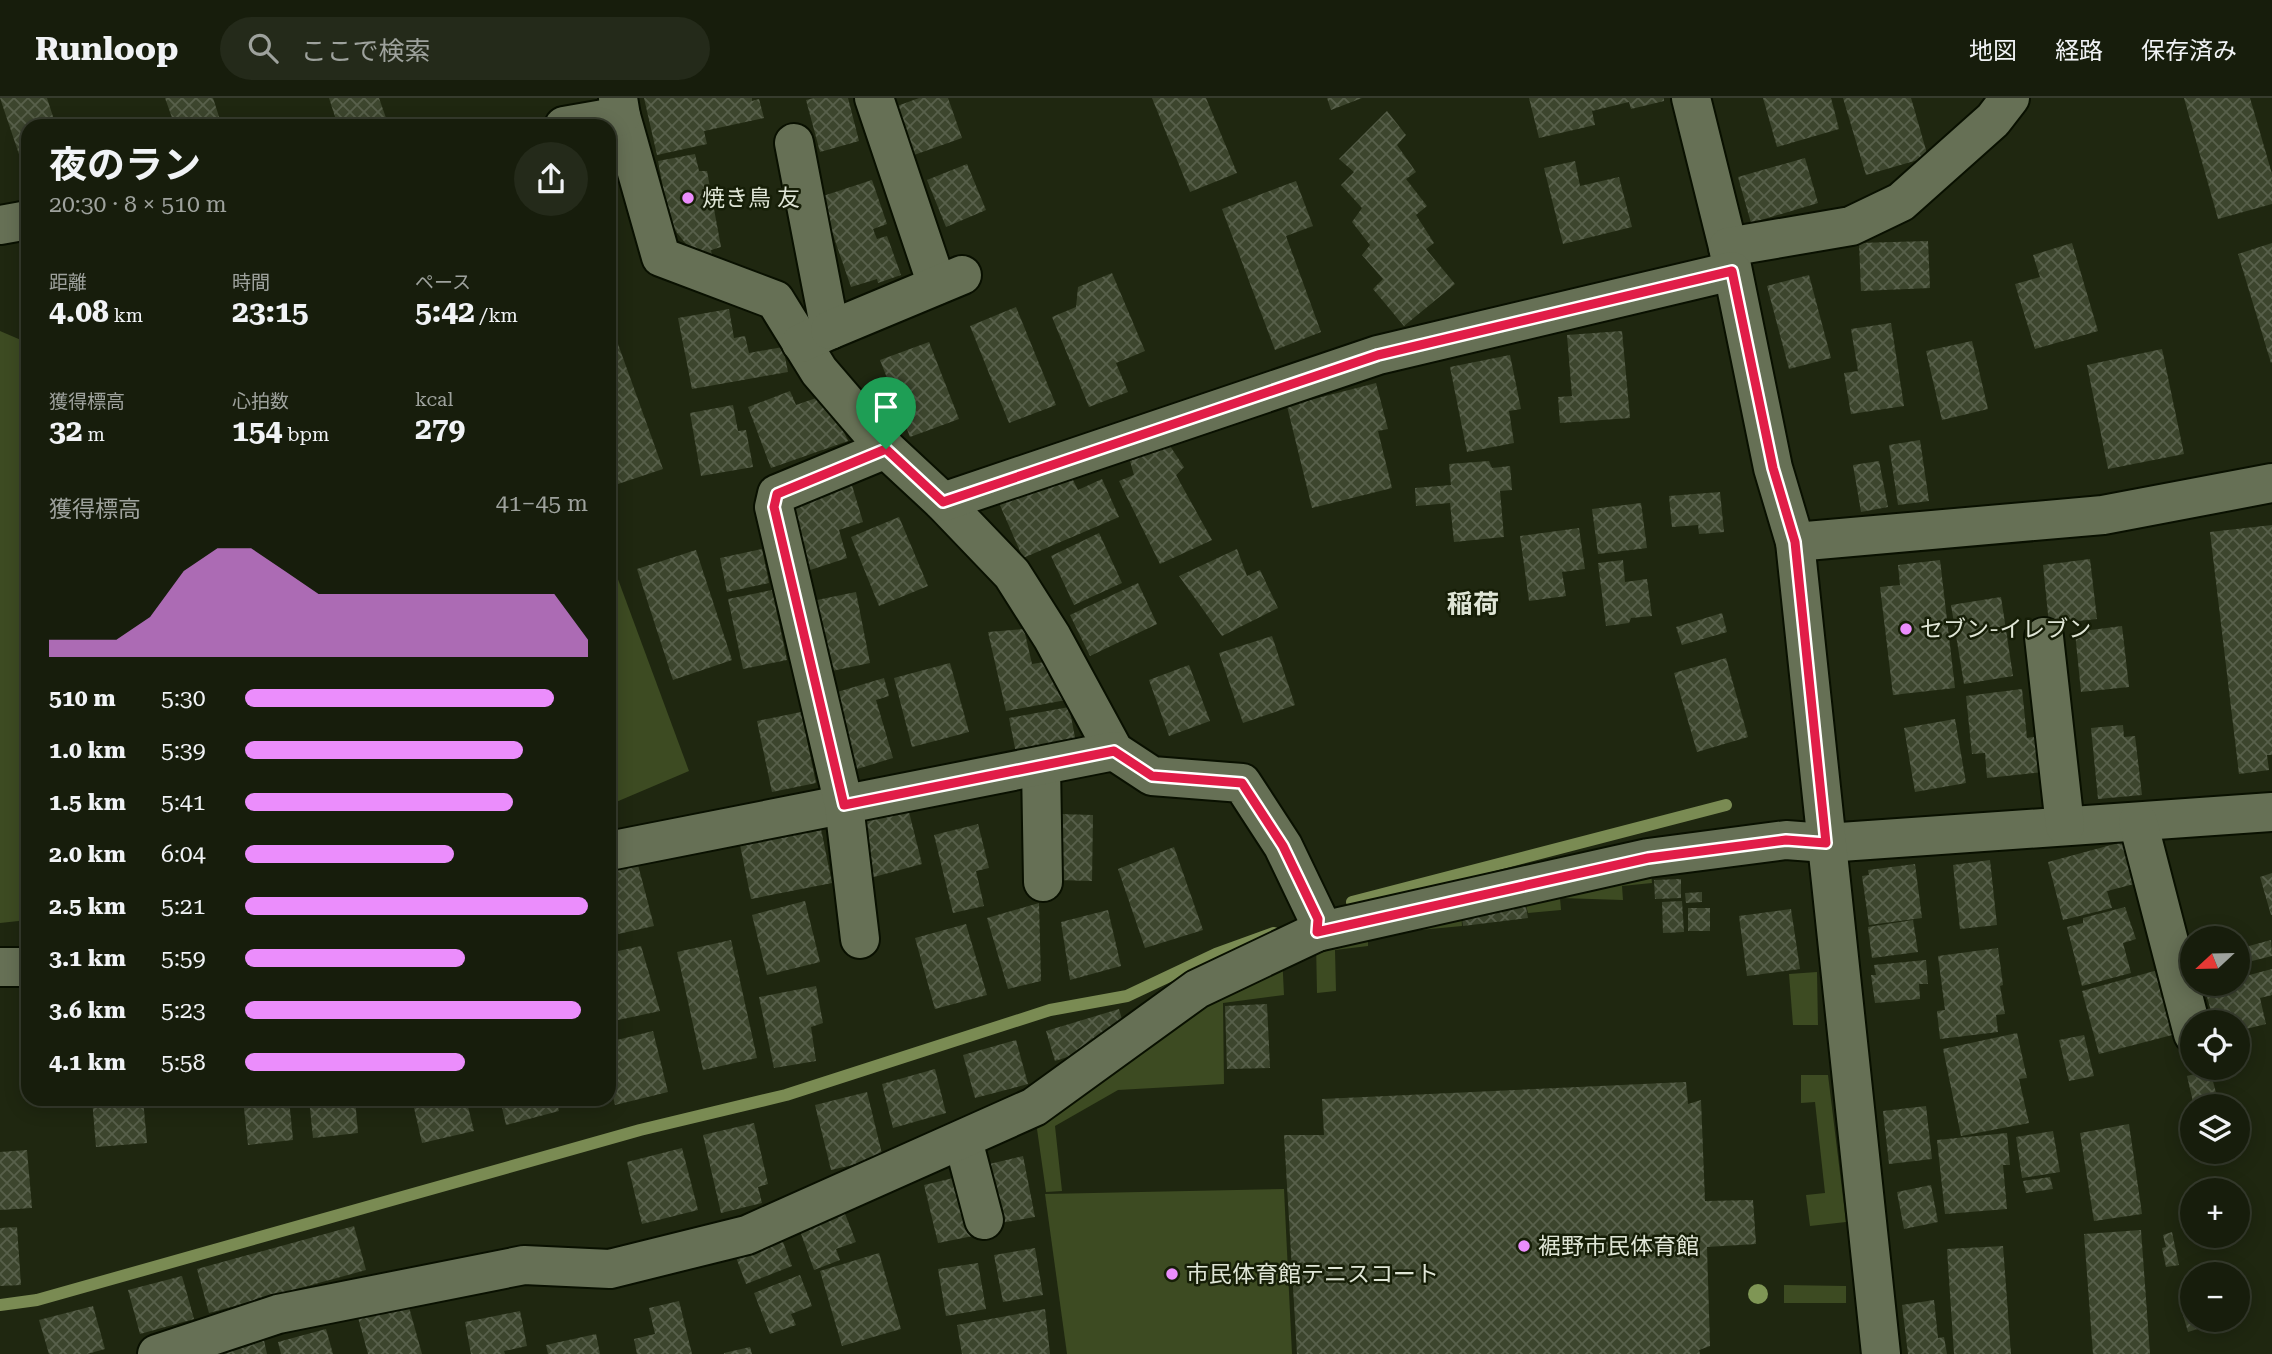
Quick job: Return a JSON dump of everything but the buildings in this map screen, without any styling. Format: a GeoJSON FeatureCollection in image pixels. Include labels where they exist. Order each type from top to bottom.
{"type":"FeatureCollection","features":[{"type":"Feature","properties":{"kind":"street"},"geometry":{"type":"LineString","coordinates":[[815,336],[950,280],[874,98]]}},
{"type":"Feature","properties":{"kind":"street"},"geometry":{"type":"LineString","coordinates":[[1691,98],[1730,259],[1773,468],[1795,542],[1881,1354]]}},
{"type":"Feature","properties":{"kind":"street"},"geometry":{"type":"LineString","coordinates":[[943,502],[1378,355],[1851,226],[1901,202],[1993,120],[2010,98]]}},
{"type":"Feature","properties":{"kind":"street"},"geometry":{"type":"LineString","coordinates":[[585,119],[620,107],[661,257],[775,300],[815,336]]}},
{"type":"Feature","properties":{"kind":"street"},"geometry":{"type":"LineString","coordinates":[[794,143],[819,371],[886,449],[943,502],[1012,574],[1052,637],[1114,751],[1152,776],[1242,783],[1283,846],[1318,919],[1317,932]]}},
{"type":"Feature","properties":{"kind":"street"},"geometry":{"type":"LineString","coordinates":[[0,225],[21,221]]}},
{"type":"Feature","properties":{"kind":"street"},"geometry":{"type":"LineString","coordinates":[[860,939],[844,805],[774,507],[777,494],[886,449]]}},
{"type":"Feature","properties":{"kind":"street"},"geometry":{"type":"LineString","coordinates":[[1795,542],[2103,515],[2272,483]]}},
{"type":"Feature","properties":{"kind":"street"},"geometry":{"type":"LineString","coordinates":[[2044,637],[2065,826]]}},
{"type":"Feature","properties":{"kind":"street"},"geometry":{"type":"LineString","coordinates":[[616,850],[1114,751]]}},
{"type":"Feature","properties":{"kind":"street"},"geometry":{"type":"LineString","coordinates":[[1041,766],[1044,882]]}},
{"type":"Feature","properties":{"kind":"street"},"geometry":{"type":"LineString","coordinates":[[157,1354],[278,1314],[524,1265],[610,1269],[747,1235],[1034,1107],[1197,989],[1317,932],[1648,858],[1786,840],[1826,843],[2272,812]]}},
{"type":"Feature","properties":{"kind":"street"},"geometry":{"type":"LineString","coordinates":[[2138,821],[2187,1010]]}},
{"type":"Feature","properties":{"kind":"street"},"geometry":{"type":"LineString","coordinates":[[0,967],[21,967]]}},
{"type":"Feature","properties":{"kind":"street"},"geometry":{"type":"LineString","coordinates":[[963,1140],[984,1220]]}},
{"type":"Feature","properties":{"kind":"green space"},"geometry":{"type":"Polygon","coordinates":[[[0,331],[21,340],[21,921],[0,923],[0,331]]]}},
{"type":"Feature","properties":{"kind":"green space"},"geometry":{"type":"Polygon","coordinates":[[[616,574],[689,771],[616,802],[616,574]]]}},
{"type":"Feature","properties":{"kind":"green space"},"geometry":{"type":"Polygon","coordinates":[[[1651,874],[1652,883],[1622,886],[1623,900],[1560,898],[1561,910],[1528,913],[1525,901],[1461,910],[1462,926],[1368,935],[1368,946],[1335,950],[1336,991],[1317,993],[1316,942],[1411,917],[1651,874]]]}},
{"type":"Feature","properties":{"kind":"green space"},"geometry":{"type":"Polygon","coordinates":[[[1282,954],[1284,995],[1223,1003],[1224,1084],[1118,1090],[1055,1126],[1062,1191],[1046,1192],[1035,1115],[1282,954]]]}},
{"type":"Feature","properties":{"kind":"green space"},"geometry":{"type":"Polygon","coordinates":[[[1817,972],[1818,1025],[1793,1025],[1789,974],[1817,972]]]}},
{"type":"Feature","properties":{"kind":"green space"},"geometry":{"type":"Polygon","coordinates":[[[1801,1075],[1828,1075],[1846,1222],[1810,1226],[1806,1195],[1825,1193],[1815,1102],[1801,1103],[1801,1075]]]}},
{"type":"Feature","properties":{"kind":"green space","name":"市民体育館テニスコート"},"geometry":{"type":"Polygon","coordinates":[[[1284,1189],[1292,1354],[1067,1354],[1045,1194],[1284,1189]]]}},
{"type":"Feature","properties":{"kind":"green space"},"geometry":{"type":"Polygon","coordinates":[[[1784,1285],[1846,1286],[1846,1303],[1784,1303],[1784,1285]]]}},
{"type":"Feature","properties":{"kind":"waterway"},"geometry":{"type":"LineString","coordinates":[[1352,902],[1726,805]]}},
{"type":"Feature","properties":{"kind":"waterway"},"geometry":{"type":"LineString","coordinates":[[0,1305],[37,1300],[640,1130],[786,1095],[1050,1010],[1127,996],[1216,954],[1274,933]]}},
{"type":"Feature","properties":{"kind":"place","name":"焼き鳥 友"},"geometry":{"type":"Point","coordinates":[688,198]}},
{"type":"Feature","properties":{"kind":"place","name":"セブン-イレブン"},"geometry":{"type":"Point","coordinates":[1906,629]}},
{"type":"Feature","properties":{"kind":"place","name":"裾野市民体育館"},"geometry":{"type":"Point","coordinates":[1524,1246]}},
{"type":"Feature","properties":{"kind":"place","name":"市民体育館テニスコート"},"geometry":{"type":"Point","coordinates":[1172,1274]}},
{"type":"Feature","properties":{"kind":"district","name":"稲荷"},"geometry":{"type":"Point","coordinates":[1473,604]}},
{"type":"Feature","properties":{"kind":"route"},"geometry":{"type":"LineString","coordinates":[[1732,271],[1773,468],[1795,542],[1811,676],[1826,843],[1786,840],[1648,858],[1317,932],[1318,919],[1283,846],[1242,783],[1152,776],[1114,751],[844,805],[774,507],[777,494],[886,449],[943,502],[1378,355],[1732,271]]}}]}
